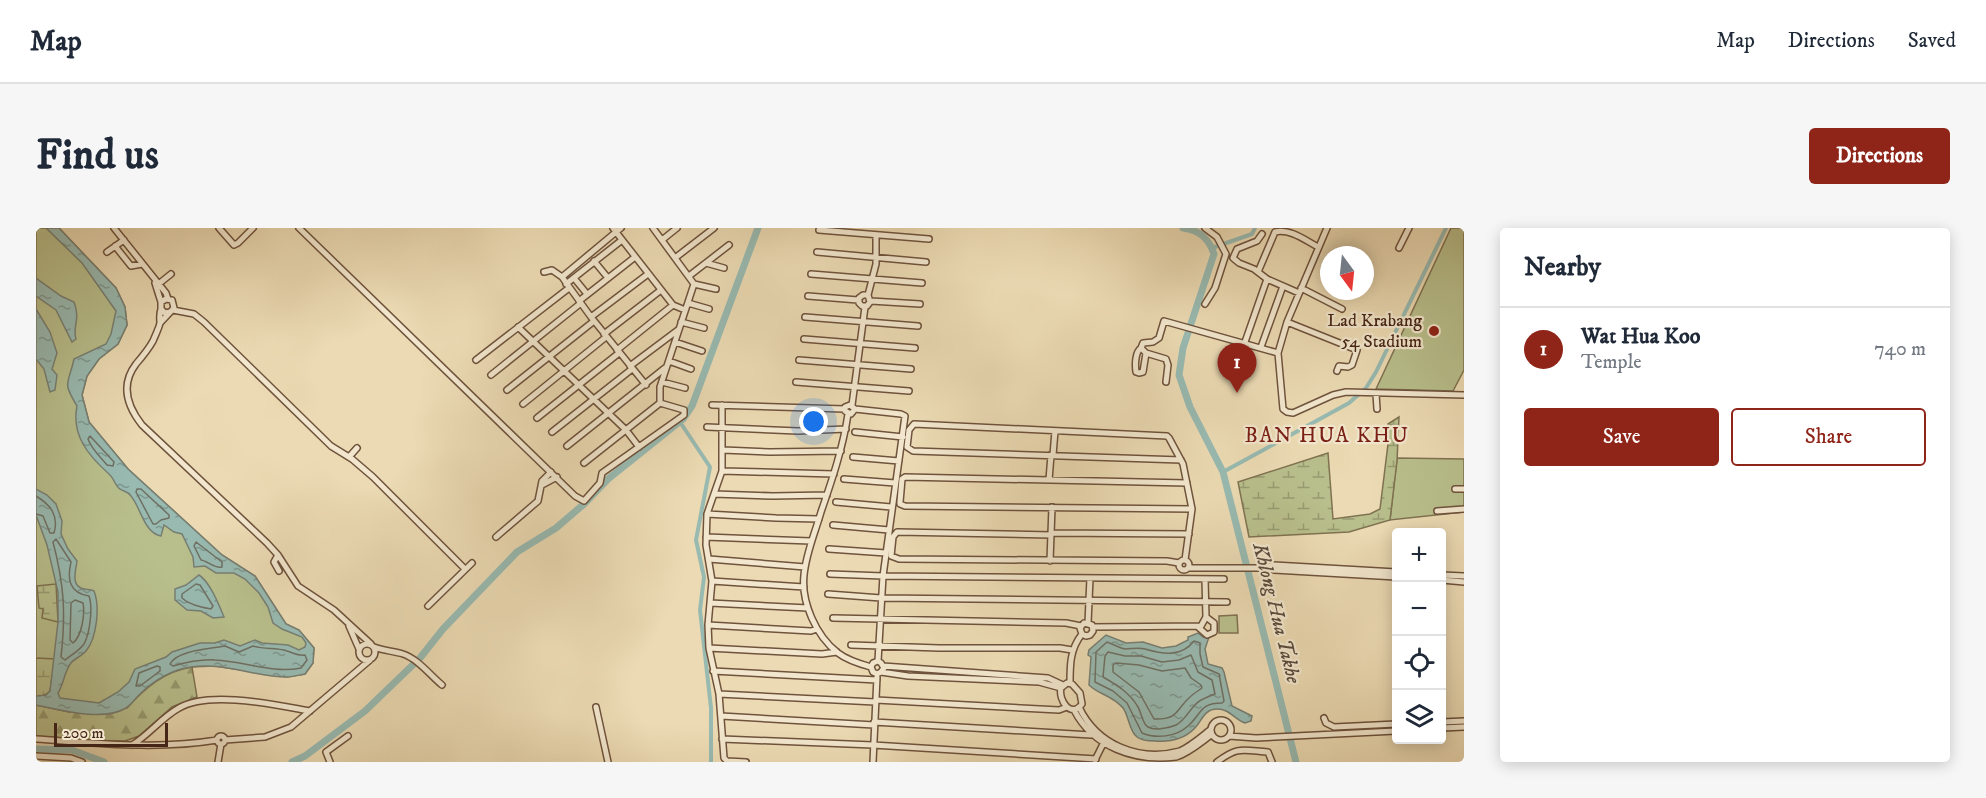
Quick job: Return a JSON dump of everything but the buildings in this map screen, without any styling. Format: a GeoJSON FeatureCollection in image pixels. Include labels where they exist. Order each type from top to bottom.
{"type":"FeatureCollection","features":[{"type":"Feature","properties":{"kind":"street"},"geometry":{"type":"LineString","coordinates":[[114,228],[171,306]]}},
{"type":"Feature","properties":{"kind":"street"},"geometry":{"type":"LineString","coordinates":[[219,228],[234,244],[238,243],[253,228]]}},
{"type":"Feature","properties":{"kind":"street"},"geometry":{"type":"LineString","coordinates":[[299,228],[575,496],[584,501],[600,483],[602,473],[684,415],[684,410],[660,403]]}},
{"type":"Feature","properties":{"kind":"street"},"geometry":{"type":"LineString","coordinates":[[653,228],[694,284],[716,290]]}},
{"type":"Feature","properties":{"kind":"street"},"geometry":{"type":"LineString","coordinates":[[662,240],[677,228]]}},
{"type":"Feature","properties":{"kind":"street"},"geometry":{"type":"LineString","coordinates":[[675,258],[714,228]]}},
{"type":"Feature","properties":{"kind":"street"},"geometry":{"type":"LineString","coordinates":[[1204,228],[1212,233],[1226,254],[1216,286],[1205,304]]}},
{"type":"Feature","properties":{"kind":"street"},"geometry":{"type":"LineString","coordinates":[[1326,228],[1287,322],[1278,353],[1283,408],[1293,413],[1346,392],[1464,395]]}},
{"type":"Feature","properties":{"kind":"street"},"geometry":{"type":"LineString","coordinates":[[1399,248],[1410,228]]}},
{"type":"Feature","properties":{"kind":"street"},"geometry":{"type":"LineString","coordinates":[[562,277],[616,229],[661,290],[674,305],[685,310]]}},
{"type":"Feature","properties":{"kind":"street"},"geometry":{"type":"LineString","coordinates":[[819,230],[929,239]]}},
{"type":"Feature","properties":{"kind":"street"},"geometry":{"type":"LineString","coordinates":[[1258,272],[1272,236],[1278,231],[1288,232],[1318,247]]}},
{"type":"Feature","properties":{"kind":"street"},"geometry":{"type":"LineString","coordinates":[[1262,234],[1257,242],[1237,249],[1233,258],[1267,279],[1300,290],[1342,309]]}},
{"type":"Feature","properties":{"kind":"street"},"geometry":{"type":"LineString","coordinates":[[712,405],[853,414],[862,321],[865,307],[870,304],[869,298],[877,257],[876,235]]}},
{"type":"Feature","properties":{"kind":"street"},"geometry":{"type":"LineString","coordinates":[[107,252],[124,240]]}},
{"type":"Feature","properties":{"kind":"street"},"geometry":{"type":"LineString","coordinates":[[476,360],[622,240]]}},
{"type":"Feature","properties":{"kind":"street"},"geometry":{"type":"LineString","coordinates":[[689,276],[729,245]]}},
{"type":"Feature","properties":{"kind":"street"},"geometry":{"type":"LineString","coordinates":[[115,246],[131,266],[142,264]]}},
{"type":"Feature","properties":{"kind":"street"},"geometry":{"type":"LineString","coordinates":[[817,252],[926,262]]}},
{"type":"Feature","properties":{"kind":"street"},"geometry":{"type":"LineString","coordinates":[[491,375],[533,342],[587,294],[635,257]]}},
{"type":"Feature","properties":{"kind":"street"},"geometry":{"type":"LineString","coordinates":[[594,261],[608,278]]}},
{"type":"Feature","properties":{"kind":"street"},"geometry":{"type":"LineString","coordinates":[[706,263],[724,268]]}},
{"type":"Feature","properties":{"kind":"street"},"geometry":{"type":"LineString","coordinates":[[544,272],[552,270],[562,277],[592,319],[646,385]]}},
{"type":"Feature","properties":{"kind":"street"},"geometry":{"type":"LineString","coordinates":[[157,284],[171,274]]}},
{"type":"Feature","properties":{"kind":"street"},"geometry":{"type":"LineString","coordinates":[[507,390],[648,274]]}},
{"type":"Feature","properties":{"kind":"street"},"geometry":{"type":"LineString","coordinates":[[811,274],[922,283]]}},
{"type":"Feature","properties":{"kind":"street"},"geometry":{"type":"LineString","coordinates":[[574,278],[587,294]]}},
{"type":"Feature","properties":{"kind":"street"},"geometry":{"type":"LineString","coordinates":[[1245,342],[1267,279]]}},
{"type":"Feature","properties":{"kind":"street"},"geometry":{"type":"LineString","coordinates":[[157,284],[161,306],[165,313],[171,306]]}},
{"type":"Feature","properties":{"kind":"street"},"geometry":{"type":"LineString","coordinates":[[584,463],[660,403],[662,382],[694,284]]}},
{"type":"Feature","properties":{"kind":"street"},"geometry":{"type":"LineString","coordinates":[[1261,348],[1283,286]]}},
{"type":"Feature","properties":{"kind":"street"},"geometry":{"type":"LineString","coordinates":[[523,404],[661,290]]}},
{"type":"Feature","properties":{"kind":"street"},"geometry":{"type":"LineString","coordinates":[[808,296],[858,300],[863,295],[869,298],[920,304]]}},
{"type":"Feature","properties":{"kind":"street"},"geometry":{"type":"LineString","coordinates":[[858,300],[860,305],[865,307]]}},
{"type":"Feature","properties":{"kind":"street"},"geometry":{"type":"LineString","coordinates":[[688,303],[709,309]]}},
{"type":"Feature","properties":{"kind":"street"},"geometry":{"type":"LineString","coordinates":[[537,418],[674,305]]}},
{"type":"Feature","properties":{"kind":"street"},"geometry":{"type":"LineString","coordinates":[[161,306],[171,306],[194,314],[204,322],[331,447],[349,457],[374,477],[465,569]]}},
{"type":"Feature","properties":{"kind":"street"},"geometry":{"type":"LineString","coordinates":[[160,323],[161,306]]}},
{"type":"Feature","properties":{"kind":"street"},"geometry":{"type":"LineString","coordinates":[[171,306],[160,323],[151,344],[129,377],[126,390],[128,402],[134,414],[150,433],[278,555],[298,586],[345,620],[372,646],[376,652],[372,659]]}},
{"type":"Feature","properties":{"kind":"street"},"geometry":{"type":"LineString","coordinates":[[805,317],[918,326]]}},
{"type":"Feature","properties":{"kind":"street"},"geometry":{"type":"LineString","coordinates":[[1146,353],[1143,372],[1138,374],[1135,365],[1137,352],[1143,343],[1159,339],[1163,321],[1278,353]]}},
{"type":"Feature","properties":{"kind":"street"},"geometry":{"type":"LineString","coordinates":[[681,322],[704,328]]}},
{"type":"Feature","properties":{"kind":"street"},"geometry":{"type":"LineString","coordinates":[[1287,322],[1357,350],[1352,365],[1339,366],[1337,371]]}},
{"type":"Feature","properties":{"kind":"street"},"geometry":{"type":"LineString","coordinates":[[518,327],[626,430],[639,447]]}},
{"type":"Feature","properties":{"kind":"street"},"geometry":{"type":"LineString","coordinates":[[552,432],[679,329]]}},
{"type":"Feature","properties":{"kind":"street"},"geometry":{"type":"LineString","coordinates":[[804,339],[915,348]]}},
{"type":"Feature","properties":{"kind":"street"},"geometry":{"type":"LineString","coordinates":[[675,342],[702,351]]}},
{"type":"Feature","properties":{"kind":"street"},"geometry":{"type":"LineString","coordinates":[[1141,348],[1146,353],[1166,359],[1168,365],[1166,382]]}},
{"type":"Feature","properties":{"kind":"street"},"geometry":{"type":"LineString","coordinates":[[798,360],[911,369]]}},
{"type":"Feature","properties":{"kind":"street"},"geometry":{"type":"LineString","coordinates":[[668,364],[691,369]]}},
{"type":"Feature","properties":{"kind":"street"},"geometry":{"type":"LineString","coordinates":[[567,446],[646,385],[668,364]]}},
{"type":"Feature","properties":{"kind":"street"},"geometry":{"type":"LineString","coordinates":[[662,382],[685,388]]}},
{"type":"Feature","properties":{"kind":"street"},"geometry":{"type":"LineString","coordinates":[[796,382],[909,391]]}},
{"type":"Feature","properties":{"kind":"street"},"geometry":{"type":"LineString","coordinates":[[1374,394],[1377,409]]}},
{"type":"Feature","properties":{"kind":"street"},"geometry":{"type":"LineString","coordinates":[[722,405],[722,471],[707,514],[706,537],[712,581],[708,625],[709,648],[719,694],[725,760],[746,762]]}},
{"type":"Feature","properties":{"kind":"street"},"geometry":{"type":"LineString","coordinates":[[853,407],[904,414],[905,421],[883,576],[878,661],[880,673],[875,701],[873,762]]}},
{"type":"Feature","properties":{"kind":"street"},"geometry":{"type":"LineString","coordinates":[[846,412],[846,429],[841,451],[811,541],[805,567],[804,587],[808,608],[817,629],[837,652],[850,660],[871,667],[873,672],[880,673]]}},
{"type":"Feature","properties":{"kind":"street"},"geometry":{"type":"LineString","coordinates":[[1181,460],[910,450],[907,447],[909,430],[914,424],[1167,436],[1181,460],[1192,509],[1182,562]]}},
{"type":"Feature","properties":{"kind":"street"},"geometry":{"type":"LineString","coordinates":[[707,427],[798,431],[846,429]]}},
{"type":"Feature","properties":{"kind":"street"},"geometry":{"type":"LineString","coordinates":[[1049,480],[1055,431]]}},
{"type":"Feature","properties":{"kind":"street"},"geometry":{"type":"LineString","coordinates":[[855,432],[903,437]]}},
{"type":"Feature","properties":{"kind":"street"},"geometry":{"type":"LineString","coordinates":[[349,457],[357,448]]}},
{"type":"Feature","properties":{"kind":"street"},"geometry":{"type":"LineString","coordinates":[[723,450],[841,451]]}},
{"type":"Feature","properties":{"kind":"street"},"geometry":{"type":"LineString","coordinates":[[853,457],[899,461]]}},
{"type":"Feature","properties":{"kind":"street"},"geometry":{"type":"LineString","coordinates":[[722,471],[834,474]]}},
{"type":"Feature","properties":{"kind":"street"},"geometry":{"type":"LineString","coordinates":[[496,537],[538,501],[539,488],[551,472]]}},
{"type":"Feature","properties":{"kind":"street"},"geometry":{"type":"LineString","coordinates":[[542,485],[557,477]]}},
{"type":"Feature","properties":{"kind":"street"},"geometry":{"type":"LineString","coordinates":[[1187,483],[904,477],[900,504],[905,506],[1192,509]]}},
{"type":"Feature","properties":{"kind":"street"},"geometry":{"type":"LineString","coordinates":[[844,479],[895,483]]}},
{"type":"Feature","properties":{"kind":"street"},"geometry":{"type":"LineString","coordinates":[[1455,489],[1464,489]]}},
{"type":"Feature","properties":{"kind":"street"},"geometry":{"type":"LineString","coordinates":[[714,494],[827,495]]}},
{"type":"Feature","properties":{"kind":"street"},"geometry":{"type":"LineString","coordinates":[[836,502],[891,507]]}},
{"type":"Feature","properties":{"kind":"street"},"geometry":{"type":"LineString","coordinates":[[1050,561],[1052,507]]}},
{"type":"Feature","properties":{"kind":"street"},"geometry":{"type":"LineString","coordinates":[[1437,511],[1464,509]]}},
{"type":"Feature","properties":{"kind":"street"},"geometry":{"type":"LineString","coordinates":[[707,514],[819,519]]}},
{"type":"Feature","properties":{"kind":"street"},"geometry":{"type":"LineString","coordinates":[[833,525],[889,530]]}},
{"type":"Feature","properties":{"kind":"street"},"geometry":{"type":"LineString","coordinates":[[1189,534],[900,532],[894,534],[891,554],[892,557],[900,559],[1167,561],[1189,564],[1188,568],[1223,569],[1274,565],[1346,572],[1392,573]]}},
{"type":"Feature","properties":{"kind":"street"},"geometry":{"type":"LineString","coordinates":[[706,537],[811,541]]}},
{"type":"Feature","properties":{"kind":"street"},"geometry":{"type":"LineString","coordinates":[[829,549],[886,553]]}},
{"type":"Feature","properties":{"kind":"street"},"geometry":{"type":"LineString","coordinates":[[278,555],[274,562],[279,572]]}},
{"type":"Feature","properties":{"kind":"street"},"geometry":{"type":"LineString","coordinates":[[709,559],[805,567]]}},
{"type":"Feature","properties":{"kind":"street"},"geometry":{"type":"LineString","coordinates":[[428,606],[472,563]]}},
{"type":"Feature","properties":{"kind":"street"},"geometry":{"type":"LineString","coordinates":[[830,574],[1224,579]]}},
{"type":"Feature","properties":{"kind":"street"},"geometry":{"type":"LineString","coordinates":[[1446,575],[1464,576]]}},
{"type":"Feature","properties":{"kind":"street"},"geometry":{"type":"LineString","coordinates":[[1082,634],[1090,635],[1093,631],[1090,625],[1090,578]]}},
{"type":"Feature","properties":{"kind":"street"},"geometry":{"type":"LineString","coordinates":[[833,618],[1066,623],[1081,626],[1198,627],[1206,617],[1205,579]]}},
{"type":"Feature","properties":{"kind":"street"},"geometry":{"type":"LineString","coordinates":[[1446,580],[1464,582]]}},
{"type":"Feature","properties":{"kind":"street"},"geometry":{"type":"LineString","coordinates":[[712,581],[804,587]]}},
{"type":"Feature","properties":{"kind":"street"},"geometry":{"type":"LineString","coordinates":[[828,594],[881,598],[1227,602]]}},
{"type":"Feature","properties":{"kind":"street"},"geometry":{"type":"LineString","coordinates":[[710,603],[808,608]]}},
{"type":"Feature","properties":{"kind":"street"},"geometry":{"type":"LineString","coordinates":[[1198,627],[1206,635],[1214,632],[1214,623],[1206,617]]}},
{"type":"Feature","properties":{"kind":"street"},"geometry":{"type":"LineString","coordinates":[[345,620],[363,660],[372,659]]}},
{"type":"Feature","properties":{"kind":"street"},"geometry":{"type":"LineString","coordinates":[[708,625],[811,631],[817,629]]}},
{"type":"Feature","properties":{"kind":"street"},"geometry":{"type":"LineString","coordinates":[[1067,707],[1060,697],[1065,685],[1072,650],[1082,634],[1081,626]]}},
{"type":"Feature","properties":{"kind":"street"},"geometry":{"type":"LineString","coordinates":[[352,673],[363,645],[372,646],[385,652],[400,653],[415,661],[442,685]]}},
{"type":"Feature","properties":{"kind":"street"},"geometry":{"type":"LineString","coordinates":[[851,645],[1072,650]]}},
{"type":"Feature","properties":{"kind":"street"},"geometry":{"type":"LineString","coordinates":[[709,648],[822,654],[837,652]]}},
{"type":"Feature","properties":{"kind":"street"},"geometry":{"type":"LineString","coordinates":[[36,739],[132,746],[193,744],[265,737],[291,727],[352,673],[385,652]]}},
{"type":"Feature","properties":{"kind":"street"},"geometry":{"type":"LineString","coordinates":[[871,667],[878,661]]}},
{"type":"Feature","properties":{"kind":"street"},"geometry":{"type":"LineString","coordinates":[[713,671],[880,673],[1039,682],[1077,687],[1082,704],[1077,709]]}},
{"type":"Feature","properties":{"kind":"street"},"geometry":{"type":"LineString","coordinates":[[719,694],[1059,710],[1067,707],[1077,709],[1114,752],[1138,760],[1175,757],[1193,748],[1211,733],[1215,722],[1225,721],[1231,729],[1229,736]]}},
{"type":"Feature","properties":{"kind":"street"},"geometry":{"type":"LineString","coordinates":[[132,746],[180,707],[203,700],[215,698],[310,711]]}},
{"type":"Feature","properties":{"kind":"street"},"geometry":{"type":"LineString","coordinates":[[596,707],[608,762]]}},
{"type":"Feature","properties":{"kind":"street"},"geometry":{"type":"LineString","coordinates":[[1077,709],[1091,735]]}},
{"type":"Feature","properties":{"kind":"street"},"geometry":{"type":"LineString","coordinates":[[721,716],[1091,735],[1104,742]]}},
{"type":"Feature","properties":{"kind":"street"},"geometry":{"type":"LineString","coordinates":[[1324,718],[1326,723],[1334,727],[1392,724]]}},
{"type":"Feature","properties":{"kind":"street"},"geometry":{"type":"LineString","coordinates":[[1446,722],[1464,721]]}},
{"type":"Feature","properties":{"kind":"street"},"geometry":{"type":"LineString","coordinates":[[1446,728],[1464,727]]}},
{"type":"Feature","properties":{"kind":"street"},"geometry":{"type":"LineString","coordinates":[[1211,733],[1220,740],[1229,736],[1256,738],[1392,731]]}},
{"type":"Feature","properties":{"kind":"street"},"geometry":{"type":"LineString","coordinates":[[330,762],[326,752],[348,736]]}},
{"type":"Feature","properties":{"kind":"street"},"geometry":{"type":"LineString","coordinates":[[722,739],[873,745],[1095,760],[1104,742]]}},
{"type":"Feature","properties":{"kind":"street"},"geometry":{"type":"LineString","coordinates":[[218,762],[221,742]]}},
{"type":"Feature","properties":{"kind":"street"},"geometry":{"type":"LineString","coordinates":[[1217,762],[1231,751],[1237,750],[1268,752],[1272,762]]}},
{"type":"Feature","properties":{"kind":"street"},"geometry":{"type":"LineString","coordinates":[[36,756],[71,758],[82,762]]}},
{"type":"Feature","properties":{"kind":"green space"},"geometry":{"type":"Polygon","coordinates":[[[36,228],[59,228],[116,288],[125,307],[127,325],[118,344],[99,359],[87,376],[82,395],[89,422],[128,469],[222,555],[255,576],[286,624],[299,630],[314,648],[313,663],[305,674],[287,677],[215,666],[189,667],[127,708],[36,705],[36,228]]]}},
{"type":"Feature","properties":{"kind":"green space"},"geometry":{"type":"Polygon","coordinates":[[[1451,228],[1464,228],[1464,370],[1453,391],[1376,389],[1451,228]]]}},
{"type":"Feature","properties":{"kind":"green space"},"geometry":{"type":"Polygon","coordinates":[[[1399,417],[1397,461],[1390,520],[1349,532],[1249,537],[1238,482],[1328,453],[1333,519],[1370,514],[1380,509],[1388,444],[1388,424],[1399,417]]]}},
{"type":"Feature","properties":{"kind":"green space"},"geometry":{"type":"Polygon","coordinates":[[[1397,458],[1464,459],[1464,512],[1390,520],[1397,458]]]}},
{"type":"Feature","properties":{"kind":"green space"},"geometry":{"type":"Polygon","coordinates":[[[56,584],[58,622],[42,618],[43,609],[39,608],[37,586],[56,584]]]}},
{"type":"Feature","properties":{"kind":"green space"},"geometry":{"type":"Polygon","coordinates":[[[1237,615],[1238,633],[1219,633],[1219,616],[1237,615]]]}},
{"type":"Feature","properties":{"kind":"green space"},"geometry":{"type":"Polygon","coordinates":[[[36,658],[55,659],[50,691],[40,696],[36,696],[36,658]]]}},
{"type":"Feature","properties":{"kind":"green space"},"geometry":{"type":"Polygon","coordinates":[[[192,667],[197,697],[172,707],[139,736],[125,741],[103,741],[36,736],[36,705],[69,712],[127,708],[164,676],[192,667]]]}},
{"type":"Feature","properties":{"kind":"water"},"geometry":{"type":"Polygon","coordinates":[[[46,228],[59,228],[116,288],[125,307],[127,325],[118,344],[99,359],[87,376],[82,395],[89,422],[128,469],[222,555],[255,576],[286,624],[299,630],[314,648],[313,663],[305,674],[288,677],[262,675],[216,666],[191,667],[176,671],[156,681],[128,707],[117,712],[82,714],[36,705],[36,696],[46,695],[50,691],[58,622],[58,592],[47,545],[36,515],[36,489],[56,504],[62,521],[61,534],[77,561],[75,581],[80,587],[94,591],[97,605],[93,638],[86,651],[73,661],[65,674],[58,693],[60,698],[99,703],[118,692],[129,682],[135,669],[166,657],[172,652],[200,643],[215,643],[224,640],[240,646],[255,640],[262,643],[288,645],[299,650],[305,647],[306,643],[302,637],[273,623],[268,607],[259,593],[245,579],[234,573],[216,573],[205,566],[194,567],[193,557],[182,534],[164,525],[161,536],[155,534],[147,525],[130,494],[118,488],[111,476],[83,444],[77,427],[77,406],[69,392],[68,379],[74,359],[106,344],[111,334],[116,311],[82,263],[46,228]]]}},
{"type":"Feature","properties":{"kind":"water"},"geometry":{"type":"Polygon","coordinates":[[[36,278],[61,296],[74,302],[77,314],[76,339],[72,342],[56,310],[36,296],[36,278]]]}},
{"type":"Feature","properties":{"kind":"water"},"geometry":{"type":"Polygon","coordinates":[[[36,309],[50,332],[57,353],[52,369],[57,375],[55,390],[50,392],[44,369],[36,359],[36,309]]]}},
{"type":"Feature","properties":{"kind":"water"},"geometry":{"type":"Polygon","coordinates":[[[199,575],[210,588],[224,617],[213,618],[201,611],[187,610],[175,600],[175,589],[186,585],[199,575]]]}},
{"type":"Feature","properties":{"kind":"water"},"geometry":{"type":"Polygon","coordinates":[[[1198,633],[1203,637],[1209,637],[1205,649],[1208,664],[1222,668],[1232,706],[1252,716],[1251,721],[1245,723],[1217,709],[1206,713],[1190,733],[1181,738],[1165,741],[1143,740],[1134,734],[1123,708],[1089,685],[1091,657],[1088,655],[1089,650],[1106,635],[1126,643],[1143,642],[1162,648],[1176,646],[1198,633]]]}},
{"type":"Feature","properties":{"kind":"waterway"},"geometry":{"type":"LineString","coordinates":[[292,762],[305,756],[365,711],[420,658],[443,629],[517,552],[556,528],[608,479],[683,419],[692,406],[758,228]]}},
{"type":"Feature","properties":{"kind":"waterway","name":"Khlong Hua Takhe"},"geometry":{"type":"LineString","coordinates":[[1183,228],[1203,236],[1214,254],[1183,348],[1179,375],[1190,407],[1223,472],[1296,762]]}},
{"type":"Feature","properties":{"kind":"waterway"},"geometry":{"type":"LineString","coordinates":[[1212,248],[1252,234],[1255,228]]}},
{"type":"Feature","properties":{"kind":"waterway"},"geometry":{"type":"LineString","coordinates":[[1223,472],[1349,403],[1366,388],[1446,228]]}},
{"type":"Feature","properties":{"kind":"waterway"},"geometry":{"type":"LineString","coordinates":[[680,422],[710,467],[696,540],[704,577],[700,610],[711,708],[711,762]]}},
{"type":"Feature","properties":{"kind":"waterway"},"geometry":{"type":"LineString","coordinates":[[36,749],[72,750],[104,762]]}},
{"type":"Feature","properties":{"kind":"place","name":"Lad Krabang 54 Stadium"},"geometry":{"type":"Point","coordinates":[1434,331]}},
{"type":"Feature","properties":{"kind":"place","name":"Wat Hua Koo"},"geometry":{"type":"Point","coordinates":[1237,393]}},
{"type":"Feature","properties":{"kind":"district","name":"BAN HUA KHU"},"geometry":{"type":"Point","coordinates":[1327,436]}}]}
